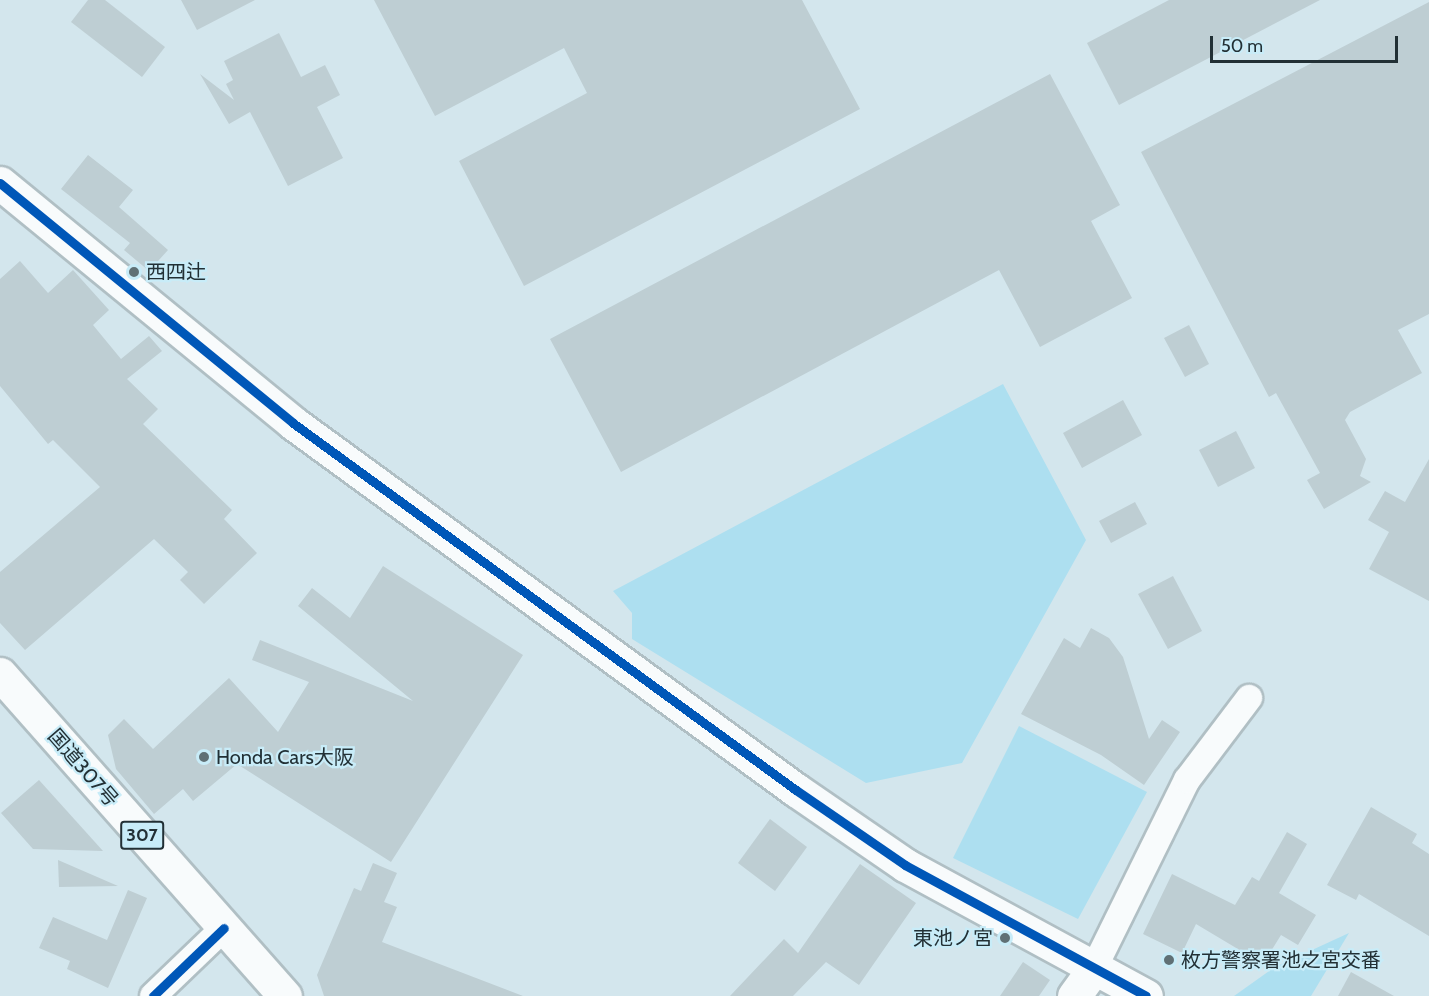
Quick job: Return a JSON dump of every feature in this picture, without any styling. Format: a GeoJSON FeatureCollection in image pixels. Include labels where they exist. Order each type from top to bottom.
{"type":"FeatureCollection","features":[{"type":"Feature","properties":{"kind":"main road"},"geometry":{"type":"LineString","coordinates":[[0,183],[293,423],[796,790],[905,865],[1146,996]]}},
{"type":"Feature","properties":{"kind":"main road","name":"国道307号"},"geometry":{"type":"LineString","coordinates":[[0,674],[285,996]]}},
{"type":"Feature","properties":{"kind":"main road"},"geometry":{"type":"LineString","coordinates":[[1074,996],[1094,968]]}},
{"type":"Feature","properties":{"kind":"street"},"geometry":{"type":"LineString","coordinates":[[1094,968],[1187,780],[1249,698]]}},
{"type":"Feature","properties":{"kind":"street"},"geometry":{"type":"LineString","coordinates":[[153,996],[224,928]]}},
{"type":"Feature","properties":{"kind":"shaded area"},"geometry":{"type":"Polygon","coordinates":[[[1003,384],[1086,540],[962,763],[866,783],[632,639],[632,613],[613,591],[1003,384]]]}},
{"type":"Feature","properties":{"kind":"shaded area"},"geometry":{"type":"Polygon","coordinates":[[[1019,726],[1147,792],[1078,919],[953,858],[1019,726]]]}},
{"type":"Feature","properties":{"kind":"shaded area"},"geometry":{"type":"Polygon","coordinates":[[[1349,933],[1311,996],[1234,996],[1275,967],[1349,933]]]}},
{"type":"Feature","properties":{"kind":"building"},"geometry":{"type":"Polygon","coordinates":[[[88,0],[105,0],[165,47],[142,77],[71,22],[88,0]]]}},
{"type":"Feature","properties":{"kind":"building"},"geometry":{"type":"Polygon","coordinates":[[[181,0],[255,0],[197,30],[181,0]]]}},
{"type":"Feature","properties":{"kind":"building"},"geometry":{"type":"Polygon","coordinates":[[[374,0],[802,0],[860,109],[524,286],[459,161],[587,93],[564,48],[435,116],[374,0]]]}},
{"type":"Feature","properties":{"kind":"building"},"geometry":{"type":"Polygon","coordinates":[[[1169,0],[1320,0],[1119,105],[1087,43],[1169,0]]]}},
{"type":"Feature","properties":{"kind":"building"},"geometry":{"type":"Polygon","coordinates":[[[1429,2],[1429,314],[1398,330],[1422,373],[1350,412],[1345,420],[1366,459],[1360,476],[1371,482],[1324,509],[1307,480],[1320,473],[1276,393],[1269,397],[1141,152],[1429,2]]]}},
{"type":"Feature","properties":{"kind":"building"},"geometry":{"type":"Polygon","coordinates":[[[279,33],[301,77],[325,65],[340,95],[317,107],[343,158],[288,186],[250,112],[229,124],[200,74],[234,100],[226,84],[233,80],[224,61],[279,33]]]}},
{"type":"Feature","properties":{"kind":"building"},"geometry":{"type":"Polygon","coordinates":[[[1050,74],[1120,205],[1091,221],[1132,298],[1040,347],[999,270],[621,472],[550,339],[1050,74]]]}},
{"type":"Feature","properties":{"kind":"building"},"geometry":{"type":"Polygon","coordinates":[[[88,155],[133,190],[119,207],[168,250],[149,271],[124,250],[130,243],[61,189],[88,155]]]}},
{"type":"Feature","properties":{"kind":"building"},"geometry":{"type":"Polygon","coordinates":[[[20,261],[48,293],[73,270],[109,310],[93,325],[121,359],[149,336],[162,351],[127,379],[158,409],[143,424],[232,510],[224,519],[257,553],[204,604],[180,580],[188,572],[154,539],[25,650],[0,623],[0,572],[100,487],[53,440],[48,444],[0,386],[0,279],[20,261]]]}},
{"type":"Feature","properties":{"kind":"building"},"geometry":{"type":"Polygon","coordinates":[[[1189,325],[1209,364],[1185,377],[1164,338],[1189,325]]]}},
{"type":"Feature","properties":{"kind":"building"},"geometry":{"type":"Polygon","coordinates":[[[1123,400],[1142,435],[1082,468],[1063,433],[1123,400]]]}},
{"type":"Feature","properties":{"kind":"building"},"geometry":{"type":"Polygon","coordinates":[[[1236,431],[1255,468],[1218,487],[1199,450],[1236,431]]]}},
{"type":"Feature","properties":{"kind":"building"},"geometry":{"type":"Polygon","coordinates":[[[1429,459],[1429,601],[1369,569],[1389,532],[1368,520],[1385,491],[1405,502],[1429,459]]]}},
{"type":"Feature","properties":{"kind":"building"},"geometry":{"type":"Polygon","coordinates":[[[1135,502],[1147,524],[1111,543],[1099,521],[1135,502]]]}},
{"type":"Feature","properties":{"kind":"building"},"geometry":{"type":"Polygon","coordinates":[[[383,566],[523,655],[391,862],[237,764],[193,801],[183,789],[154,814],[116,769],[108,735],[124,719],[153,749],[229,678],[278,732],[309,682],[252,660],[260,640],[413,701],[298,606],[312,588],[350,618],[383,566]]]}},
{"type":"Feature","properties":{"kind":"building"},"geometry":{"type":"Polygon","coordinates":[[[1173,576],[1202,631],[1168,649],[1138,594],[1173,576]]]}},
{"type":"Feature","properties":{"kind":"building"},"geometry":{"type":"Polygon","coordinates":[[[1091,628],[1109,638],[1123,657],[1149,739],[1162,720],[1180,732],[1144,785],[1101,755],[1021,714],[1064,638],[1080,648],[1091,628]]]}},
{"type":"Feature","properties":{"kind":"building"},"geometry":{"type":"Polygon","coordinates":[[[39,780],[103,851],[33,849],[1,813],[39,780]]]}},
{"type":"Feature","properties":{"kind":"building"},"geometry":{"type":"Polygon","coordinates":[[[1371,807],[1417,834],[1412,843],[1429,854],[1429,936],[1359,894],[1356,900],[1327,885],[1371,807]]]}},
{"type":"Feature","properties":{"kind":"building"},"geometry":{"type":"Polygon","coordinates":[[[770,819],[807,847],[775,891],[738,863],[770,819]]]}},
{"type":"Feature","properties":{"kind":"building"},"geometry":{"type":"Polygon","coordinates":[[[1287,832],[1307,844],[1279,893],[1316,915],[1298,945],[1281,935],[1263,964],[1196,924],[1182,953],[1143,934],[1172,874],[1235,905],[1252,877],[1259,881],[1287,832]]]}},
{"type":"Feature","properties":{"kind":"building"},"geometry":{"type":"Polygon","coordinates":[[[58,860],[118,886],[59,887],[58,860]]]}},
{"type":"Feature","properties":{"kind":"building"},"geometry":{"type":"Polygon","coordinates":[[[373,863],[397,873],[384,902],[397,907],[382,942],[523,996],[324,996],[317,975],[354,888],[361,891],[373,863]]]}},
{"type":"Feature","properties":{"kind":"building"},"geometry":{"type":"Polygon","coordinates":[[[860,864],[916,903],[859,985],[826,962],[793,996],[730,996],[784,939],[798,953],[860,864]]]}},
{"type":"Feature","properties":{"kind":"building"},"geometry":{"type":"Polygon","coordinates":[[[128,890],[147,898],[108,988],[67,969],[70,961],[39,948],[53,917],[107,940],[128,890]]]}},
{"type":"Feature","properties":{"kind":"building"},"geometry":{"type":"Polygon","coordinates":[[[1023,962],[1050,980],[1039,996],[1000,996],[1023,962]]]}},
{"type":"Feature","properties":{"kind":"building"},"geometry":{"type":"Polygon","coordinates":[[[1351,972],[1394,996],[1338,996],[1351,972]]]}},
{"type":"Feature","properties":{"kind":"cycle path"},"geometry":{"type":"LineString","coordinates":[[0,183],[293,423],[796,790],[905,865],[1146,996]]}},
{"type":"Feature","properties":{"kind":"cycle path"},"geometry":{"type":"LineString","coordinates":[[153,996],[224,928]]}},
{"type":"Feature","properties":{"kind":"place","name":"西四辻"},"geometry":{"type":"Point","coordinates":[134,272]}},
{"type":"Feature","properties":{"kind":"place","name":"Honda Cars大阪"},"geometry":{"type":"Point","coordinates":[204,757]}},
{"type":"Feature","properties":{"kind":"place","name":"東池ノ宮"},"geometry":{"type":"Point","coordinates":[1005,938]}},
{"type":"Feature","properties":{"kind":"place","name":"枚方警察署池之宮交番"},"geometry":{"type":"Point","coordinates":[1169,960]}}]}
